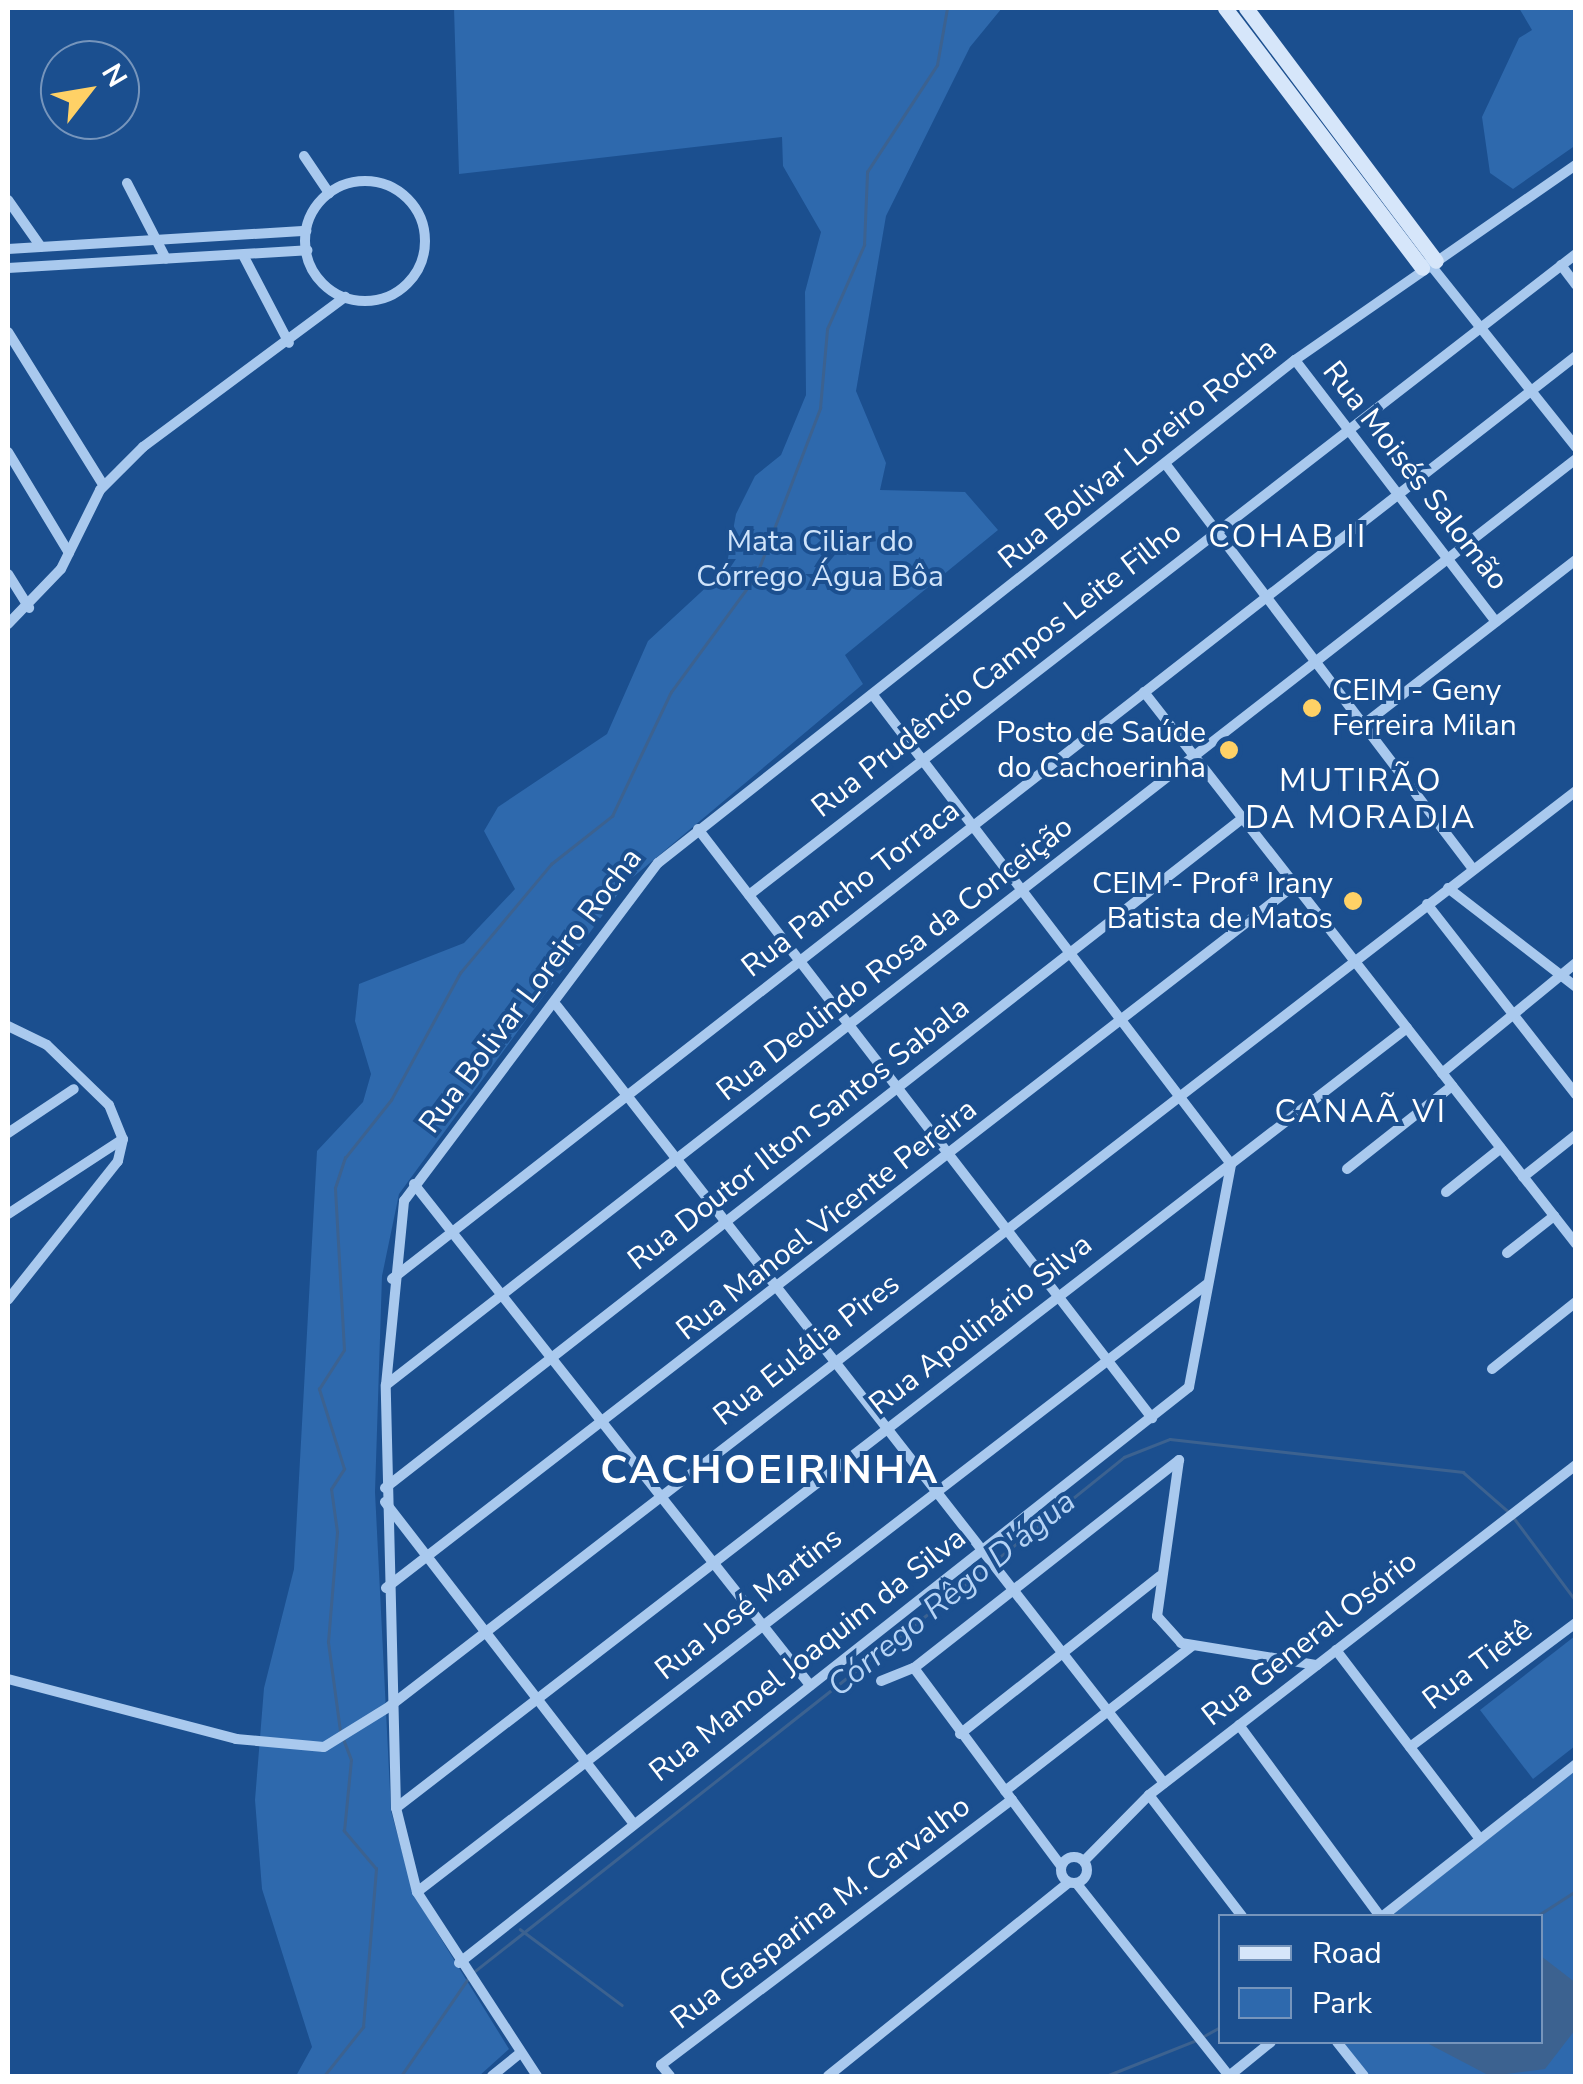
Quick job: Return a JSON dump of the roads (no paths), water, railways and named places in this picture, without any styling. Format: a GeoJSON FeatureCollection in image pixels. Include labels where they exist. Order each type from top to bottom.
{"type":"FeatureCollection","features":[{"type":"Feature","properties":{"kind":"street"},"geometry":{"type":"LineString","coordinates":[[1225,8],[1576,447]]}},
{"type":"Feature","properties":{"kind":"street"},"geometry":{"type":"LineString","coordinates":[[1246,8],[1429,264]]}},
{"type":"Feature","properties":{"kind":"street"},"geometry":{"type":"LineString","coordinates":[[304,156],[330,193]]}},
{"type":"Feature","properties":{"kind":"street","name":"Rua Bolivar Loreiro Rocha"},"geometry":{"type":"LineString","coordinates":[[536,2076],[462,1968],[417,1892],[396,1808],[386,1588],[386,1385],[391,1280],[414,1184],[557,1006],[632,892],[698,829],[1166,466],[1295,360],[1576,165]]}},
{"type":"Feature","properties":{"kind":"street"},"geometry":{"type":"LineString","coordinates":[[356,181],[396,188],[426,236],[404,288],[369,302],[345,298],[317,277],[306,250],[306,231],[330,193],[356,181]]}},
{"type":"Feature","properties":{"kind":"street"},"geometry":{"type":"LineString","coordinates":[[128,182],[164,240],[166,259]]}},
{"type":"Feature","properties":{"kind":"street"},"geometry":{"type":"LineString","coordinates":[[8,200],[41,247]]}},
{"type":"Feature","properties":{"kind":"street"},"geometry":{"type":"LineString","coordinates":[[8,250],[306,231]]}},
{"type":"Feature","properties":{"kind":"street"},"geometry":{"type":"LineString","coordinates":[[8,268],[306,250]]}},
{"type":"Feature","properties":{"kind":"street","name":"Rua Prudêncio Campos Leite Filho"},"geometry":{"type":"LineString","coordinates":[[749,895],[1576,254]]}},
{"type":"Feature","properties":{"kind":"street"},"geometry":{"type":"LineString","coordinates":[[243,255],[288,343]]}},
{"type":"Feature","properties":{"kind":"street"},"geometry":{"type":"LineString","coordinates":[[1561,264],[1576,285]]}},
{"type":"Feature","properties":{"kind":"street"},"geometry":{"type":"LineString","coordinates":[[8,624],[28,608],[69,553],[104,486],[345,298]]}},
{"type":"Feature","properties":{"kind":"street"},"geometry":{"type":"LineString","coordinates":[[8,332],[104,486]]}},
{"type":"Feature","properties":{"kind":"street","name":"Rua Pancho Torraca"},"geometry":{"type":"LineString","coordinates":[[391,1280],[448,1228],[627,1096],[1576,356]]}},
{"type":"Feature","properties":{"kind":"street","name":"Rua Moisés Salomão"},"geometry":{"type":"LineString","coordinates":[[1295,360],[1496,622]]}},
{"type":"Feature","properties":{"kind":"street"},"geometry":{"type":"LineString","coordinates":[[8,452],[69,553]]}},
{"type":"Feature","properties":{"kind":"street","name":"Rua Deolindo Rosa da Conceição"},"geometry":{"type":"LineString","coordinates":[[386,1385],[1576,459]]}},
{"type":"Feature","properties":{"kind":"street"},"geometry":{"type":"LineString","coordinates":[[1166,466],[1473,869]]}},
{"type":"Feature","properties":{"kind":"street"},"geometry":{"type":"LineString","coordinates":[[1363,725],[1576,560]]}},
{"type":"Feature","properties":{"kind":"street"},"geometry":{"type":"LineString","coordinates":[[8,574],[28,608]]}},
{"type":"Feature","properties":{"kind":"street"},"geometry":{"type":"LineString","coordinates":[[1144,692],[1576,1244]]}},
{"type":"Feature","properties":{"kind":"street"},"geometry":{"type":"LineString","coordinates":[[872,694],[1231,1164],[1207,1284]]}},
{"type":"Feature","properties":{"kind":"street","name":"Rua Eulália Pires"},"geometry":{"type":"LineString","coordinates":[[8,1679],[236,1739],[324,1747],[390,1706],[1353,959],[1574,796]]}},
{"type":"Feature","properties":{"kind":"street","name":"Rua Doutor Ilton Santos Sabala"},"geometry":{"type":"LineString","coordinates":[[385,1488],[1243,818]]}},
{"type":"Feature","properties":{"kind":"street"},"geometry":{"type":"LineString","coordinates":[[698,829],[1152,1418]]}},
{"type":"Feature","properties":{"kind":"street","name":"Rua Manoel Vicente Pereira"},"geometry":{"type":"LineString","coordinates":[[386,1588],[433,1560],[1295,885]]}},
{"type":"Feature","properties":{"kind":"street"},"geometry":{"type":"LineString","coordinates":[[1448,888],[1576,987]]}},
{"type":"Feature","properties":{"kind":"street"},"geometry":{"type":"LineString","coordinates":[[1427,904],[1576,1096]]}},
{"type":"Feature","properties":{"kind":"street"},"geometry":{"type":"LineString","coordinates":[[1442,1073],[1576,963]]}},
{"type":"Feature","properties":{"kind":"street"},"geometry":{"type":"LineString","coordinates":[[557,1006],[1164,1784]]}},
{"type":"Feature","properties":{"kind":"street"},"geometry":{"type":"LineString","coordinates":[[8,1026],[48,1044],[110,1106],[124,1139],[118,1161],[8,1300]]}},
{"type":"Feature","properties":{"kind":"street","name":"Rua Apolinário Silva"},"geometry":{"type":"LineString","coordinates":[[396,1808],[1406,1028]]}},
{"type":"Feature","properties":{"kind":"street"},"geometry":{"type":"LineString","coordinates":[[1347,1170],[1452,1086]]}},
{"type":"Feature","properties":{"kind":"street"},"geometry":{"type":"LineString","coordinates":[[8,1133],[74,1089]]}},
{"type":"Feature","properties":{"kind":"street"},"geometry":{"type":"LineString","coordinates":[[1523,1177],[1576,1134]]}},
{"type":"Feature","properties":{"kind":"street"},"geometry":{"type":"LineString","coordinates":[[8,1214],[124,1139]]}},
{"type":"Feature","properties":{"kind":"street"},"geometry":{"type":"LineString","coordinates":[[1446,1192],[1501,1148]]}},
{"type":"Feature","properties":{"kind":"street"},"geometry":{"type":"LineString","coordinates":[[414,1184],[556,1356],[810,1685]]}},
{"type":"Feature","properties":{"kind":"street"},"geometry":{"type":"LineString","coordinates":[[1507,1253],[1554,1216]]}},
{"type":"Feature","properties":{"kind":"street","name":"Rua José Martins"},"geometry":{"type":"LineString","coordinates":[[417,1892],[1207,1284]]}},
{"type":"Feature","properties":{"kind":"street","name":"Rua Manoel Joaquim da Silva"},"geometry":{"type":"LineString","coordinates":[[462,1968],[634,1824],[984,1553],[1189,1387],[1207,1284]]}},
{"type":"Feature","properties":{"kind":"street"},"geometry":{"type":"LineString","coordinates":[[1492,1369],[1576,1302]]}},
{"type":"Feature","properties":{"kind":"street"},"geometry":{"type":"LineString","coordinates":[[881,1681],[914,1668],[1179,1460],[1156,1616],[1192,1646],[1316,1665]]}},
{"type":"Feature","properties":{"kind":"street","name":"Rua General Osório"},"geometry":{"type":"LineString","coordinates":[[1084,1861],[1150,1795],[1576,1465]]}},
{"type":"Feature","properties":{"kind":"street"},"geometry":{"type":"LineString","coordinates":[[384,1502],[433,1560],[634,1824]]}},
{"type":"Feature","properties":{"kind":"street"},"geometry":{"type":"LineString","coordinates":[[960,1734],[1160,1576]]}},
{"type":"Feature","properties":{"kind":"street","name":"Rua Tietê"},"geometry":{"type":"LineString","coordinates":[[1410,1748],[1576,1622]]}},
{"type":"Feature","properties":{"kind":"street","name":"Rua Gasparina M. Carvalho"},"geometry":{"type":"LineString","coordinates":[[670,2076],[661,2065],[1008,1796],[1192,1646]]}},
{"type":"Feature","properties":{"kind":"street"},"geometry":{"type":"LineString","coordinates":[[1336,1650],[1477,1835]]}},
{"type":"Feature","properties":{"kind":"street"},"geometry":{"type":"LineString","coordinates":[[914,1668],[1072,1883],[1229,2076],[1269,2044]]}},
{"type":"Feature","properties":{"kind":"street"},"geometry":{"type":"LineString","coordinates":[[1239,1725],[1381,1914]]}},
{"type":"Feature","properties":{"kind":"street"},"geometry":{"type":"LineString","coordinates":[[1384,1914],[1477,1835],[1576,1764]]}},
{"type":"Feature","properties":{"kind":"street"},"geometry":{"type":"LineString","coordinates":[[1150,1795],[1240,1914]]}},
{"type":"Feature","properties":{"kind":"street"},"geometry":{"type":"LineString","coordinates":[[1061,1866],[1084,1861]]}},
{"type":"Feature","properties":{"kind":"street"},"geometry":{"type":"LineString","coordinates":[[828,2076],[1072,1883],[1084,1861]]}},
{"type":"Feature","properties":{"kind":"street"},"geometry":{"type":"LineString","coordinates":[[1340,2044],[1364,2076]]}},
{"type":"Feature","properties":{"kind":"street"},"geometry":{"type":"LineString","coordinates":[[492,2076],[519,2054]]}},
{"type":"Feature","properties":{"kind":"waterway"},"geometry":{"type":"LineString","coordinates":[[340,1731],[328,1642],[337,1532],[331,1489],[344,1469],[319,1389],[344,1350],[335,1188],[345,1158],[391,1100],[460,973],[551,864],[612,816],[671,692],[756,576],[820,408],[827,329],[864,245],[867,172],[937,65],[947,8]]}},
{"type":"Feature","properties":{"kind":"waterway"},"geometry":{"type":"LineString","coordinates":[[996,1560],[1124,1457],[1170,1439],[1463,1472],[1509,1512]]}},
{"type":"Feature","properties":{"kind":"waterway","name":"Córrego Rêgo D'água"},"geometry":{"type":"LineString","coordinates":[[1514,1518],[1576,1601]]}},
{"type":"Feature","properties":{"kind":"waterway","name":"Córrego Rêgo D'água"},"geometry":{"type":"LineString","coordinates":[[475,1971],[990,1565]]}},
{"type":"Feature","properties":{"kind":"waterway"},"geometry":{"type":"LineString","coordinates":[[324,2076],[363,2027],[376,1869],[344,1831],[351,1760],[343,1739]]}},
{"type":"Feature","properties":{"kind":"waterway"},"geometry":{"type":"LineString","coordinates":[[1540,1914],[1576,1891]]}},
{"type":"Feature","properties":{"kind":"waterway"},"geometry":{"type":"LineString","coordinates":[[520,1929],[622,2005]]}},
{"type":"Feature","properties":{"kind":"waterway","name":"Córrego Rêgo D'água"},"geometry":{"type":"LineString","coordinates":[[401,2076],[469,1977]]}},
{"type":"Feature","properties":{"kind":"waterway"},"geometry":{"type":"LineString","coordinates":[[1204,2036],[1218,2028]]}},
{"type":"Feature","properties":{"kind":"waterway"},"geometry":{"type":"LineString","coordinates":[[1106,2076],[1197,2040]]}},
{"type":"Feature","properties":{"kind":"place","name":"CEIM - Geny Ferreira Milan"},"geometry":{"type":"Point","coordinates":[1312,708]}},
{"type":"Feature","properties":{"kind":"place","name":"Posto de Saúde do Cachoerinha"},"geometry":{"type":"Point","coordinates":[1229,750]}},
{"type":"Feature","properties":{"kind":"place","name":"CEIM - Profª Irany Batista de Matos"},"geometry":{"type":"Point","coordinates":[1353,901]}},
{"type":"Feature","properties":{"kind":"district","name":"COHAB II"},"geometry":{"type":"Point","coordinates":[1288,537]}},
{"type":"Feature","properties":{"kind":"district","name":"MUTIRÃO DA MORADIA"},"geometry":{"type":"Point","coordinates":[1361,800]}},
{"type":"Feature","properties":{"kind":"district","name":"CANAÃ VI"},"geometry":{"type":"Point","coordinates":[1361,1112]}},
{"type":"Feature","properties":{"kind":"district","name":"CACHOEIRINHA"},"geometry":{"type":"Point","coordinates":[770,1470]}},
{"type":"Feature","properties":{"kind":"park label","name":"Mata Ciliar do Córrego Água Bôa"},"geometry":{"type":"Point","coordinates":[820,559]}}]}
